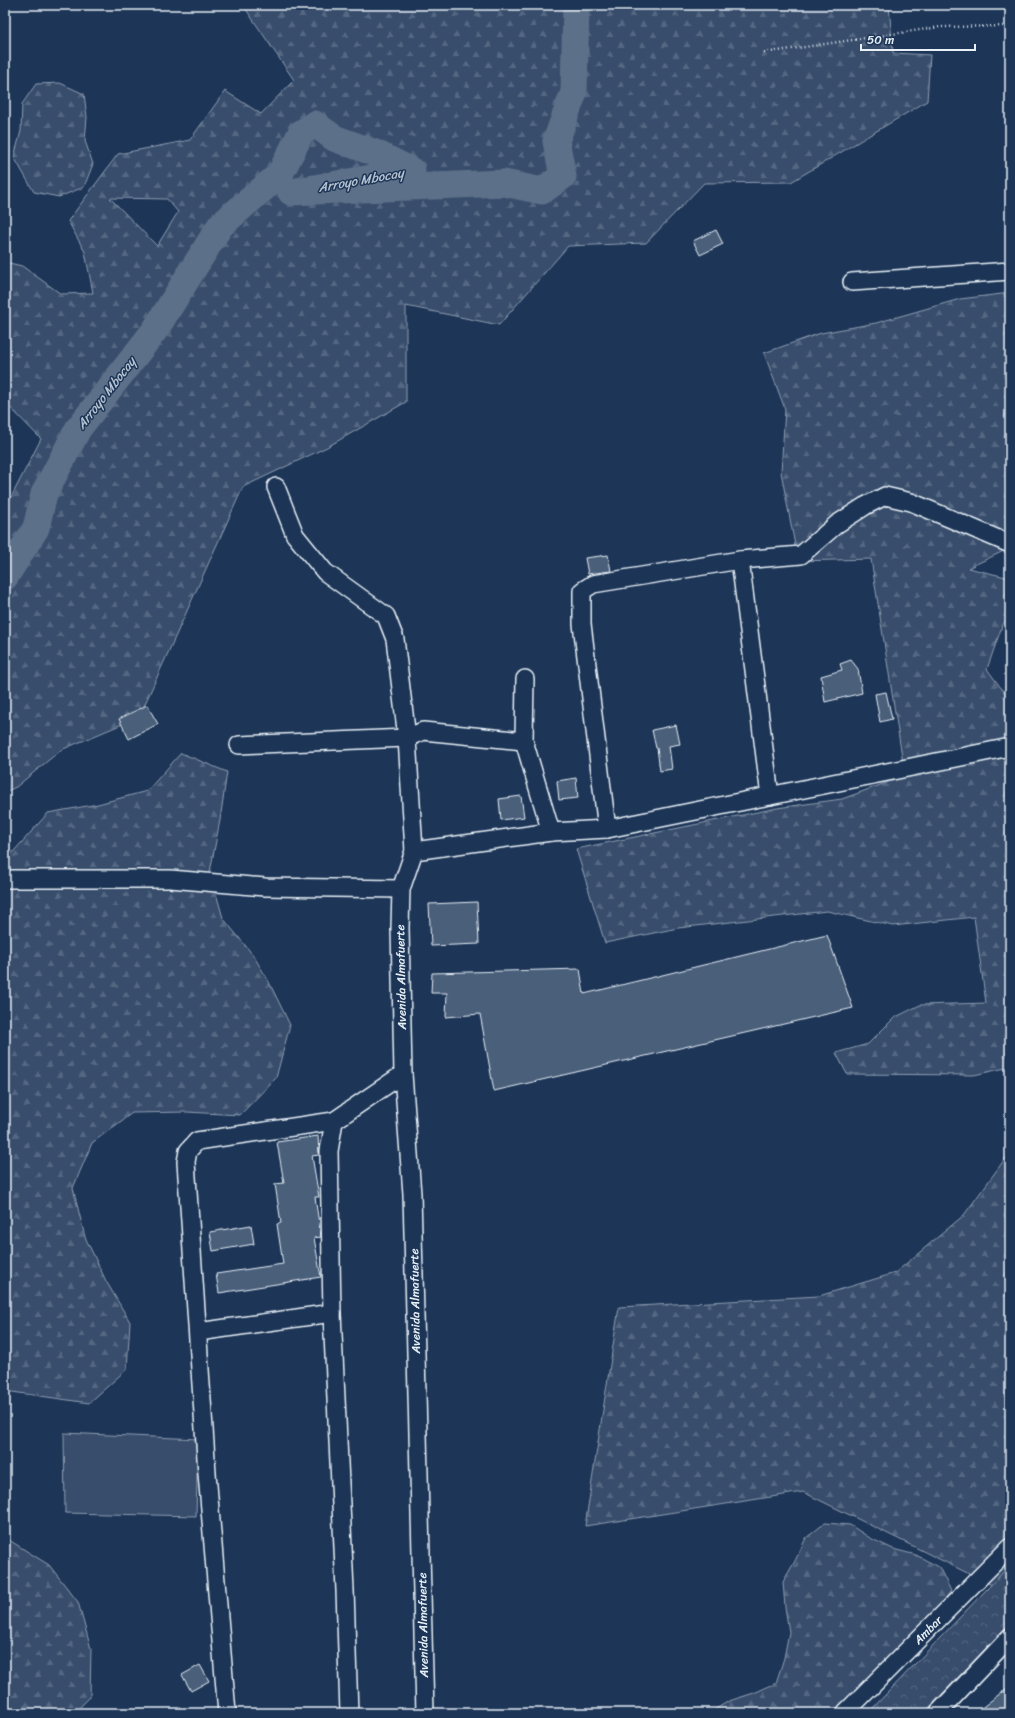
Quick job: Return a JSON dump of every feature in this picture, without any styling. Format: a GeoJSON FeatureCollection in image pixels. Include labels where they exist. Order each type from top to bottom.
{"type":"FeatureCollection","features":[{"type":"Feature","properties":{"kind":"street"},"geometry":{"type":"LineString","coordinates":[[852,282],[1010,271]]}},
{"type":"Feature","properties":{"kind":"street"},"geometry":{"type":"LineString","coordinates":[[276,487],[295,535],[325,572],[386,616],[395,639],[407,738],[414,851],[550,832],[606,829],[1010,747]]}},
{"type":"Feature","properties":{"kind":"street"},"geometry":{"type":"LineString","coordinates":[[606,829],[582,624],[582,591],[593,584],[740,560],[801,555],[837,524],[865,506],[885,496],[911,502],[1010,544]]}},
{"type":"Feature","properties":{"kind":"street"},"geometry":{"type":"LineString","coordinates":[[740,560],[770,796]]}},
{"type":"Feature","properties":{"kind":"street"},"geometry":{"type":"LineString","coordinates":[[525,679],[524,741],[550,832]]}},
{"type":"Feature","properties":{"kind":"street"},"geometry":{"type":"LineString","coordinates":[[240,745],[407,738],[423,732],[524,741]]}},
{"type":"Feature","properties":{"kind":"street","name":"Avenida Almafuerte"},"geometry":{"type":"LineString","coordinates":[[414,851],[401,889],[400,928],[403,1074],[412,1194],[426,1713]]}},
{"type":"Feature","properties":{"kind":"street"},"geometry":{"type":"LineString","coordinates":[[5,879],[170,879],[265,887],[401,889]]}},
{"type":"Feature","properties":{"kind":"street"},"geometry":{"type":"LineString","coordinates":[[227,1713],[207,1473],[186,1162],[188,1151],[197,1141],[334,1121],[403,1074]]}},
{"type":"Feature","properties":{"kind":"street"},"geometry":{"type":"LineString","coordinates":[[334,1121],[329,1151],[332,1314],[345,1582],[348,1713]]}},
{"type":"Feature","properties":{"kind":"street"},"geometry":{"type":"LineString","coordinates":[[198,1332],[332,1314]]}},
{"type":"Feature","properties":{"kind":"street","name":"Ambar"},"geometry":{"type":"LineString","coordinates":[[845,1713],[1010,1547]]}},
{"type":"Feature","properties":{"kind":"street"},"geometry":{"type":"LineString","coordinates":[[938,1713],[1010,1637]]}},
{"type":"Feature","properties":{"kind":"path"},"geometry":{"type":"LineString","coordinates":[[764,53],[940,27],[1010,26]]}},
{"type":"Feature","properties":{"kind":"green space"},"geometry":{"type":"Polygon","coordinates":[[[243,5],[889,5],[893,53],[930,55],[927,101],[791,182],[704,183],[646,243],[568,246],[499,325],[406,306],[406,402],[327,447],[243,487],[139,717],[61,750],[16,787],[5,792],[5,509],[41,439],[5,402],[5,262],[22,266],[61,294],[93,293],[85,252],[68,221],[118,154],[190,140],[225,91],[261,114],[294,80],[243,5]],[[110,198],[157,246],[178,212],[167,199],[110,198]]]}},
{"type":"Feature","properties":{"kind":"green space"},"geometry":{"type":"Polygon","coordinates":[[[60,83],[84,94],[87,117],[85,141],[93,164],[84,187],[59,197],[34,192],[14,157],[21,131],[22,104],[36,84],[60,83]]]}},
{"type":"Feature","properties":{"kind":"green space"},"geometry":{"type":"Polygon","coordinates":[[[1010,293],[1010,548],[968,568],[1010,578],[1010,614],[1002,626],[987,669],[1010,700],[1010,1067],[974,1075],[847,1074],[836,1053],[868,1044],[894,1018],[920,1005],[986,1003],[974,917],[893,926],[827,911],[678,928],[605,943],[576,849],[777,808],[842,799],[905,776],[871,559],[798,561],[781,472],[785,409],[764,353],[821,333],[876,323],[960,299],[1010,293]]]}},
{"type":"Feature","properties":{"kind":"green space"},"geometry":{"type":"Polygon","coordinates":[[[181,753],[227,772],[210,872],[223,918],[253,955],[268,980],[290,1025],[276,1078],[240,1115],[187,1112],[132,1113],[92,1143],[73,1188],[85,1237],[106,1281],[130,1322],[127,1369],[89,1403],[5,1391],[5,864],[14,851],[48,813],[98,804],[147,791],[181,753]]]}},
{"type":"Feature","properties":{"kind":"green space"},"geometry":{"type":"Polygon","coordinates":[[[1010,1152],[1010,1594],[803,1492],[585,1526],[619,1307],[819,1296],[895,1273],[964,1215],[1010,1152]]]}},
{"type":"Feature","properties":{"kind":"green space"},"geometry":{"type":"Polygon","coordinates":[[[64,1433],[198,1439],[196,1516],[65,1513],[64,1433]]]}},
{"type":"Feature","properties":{"kind":"green space"},"geometry":{"type":"Polygon","coordinates":[[[825,1523],[850,1525],[870,1538],[893,1549],[916,1555],[939,1567],[951,1591],[936,1610],[843,1713],[709,1713],[729,1701],[754,1693],[776,1683],[784,1658],[789,1632],[783,1582],[806,1538],[825,1523]]]}},
{"type":"Feature","properties":{"kind":"green space"},"geometry":{"type":"Polygon","coordinates":[[[5,1540],[9,1540],[49,1565],[78,1602],[91,1649],[90,1697],[74,1713],[10,1713],[5,1711],[5,1540]]]}},
{"type":"Feature","properties":{"kind":"green space"},"geometry":{"type":"Polygon","coordinates":[[[1010,1565],[1010,1623],[924,1713],[868,1713],[1010,1565]]]}},
{"type":"Feature","properties":{"kind":"building"},"geometry":{"type":"Polygon","coordinates":[[[716,230],[723,244],[700,255],[693,241],[716,230]]]}},
{"type":"Feature","properties":{"kind":"building"},"geometry":{"type":"Polygon","coordinates":[[[608,555],[611,571],[588,574],[585,558],[608,555]]]}},
{"type":"Feature","properties":{"kind":"building"},"geometry":{"type":"Polygon","coordinates":[[[851,660],[858,669],[862,693],[825,702],[821,676],[842,670],[840,664],[851,660]]]}},
{"type":"Feature","properties":{"kind":"building"},"geometry":{"type":"Polygon","coordinates":[[[886,692],[892,719],[880,722],[875,694],[886,692]]]}},
{"type":"Feature","properties":{"kind":"building"},"geometry":{"type":"Polygon","coordinates":[[[147,705],[158,724],[129,739],[119,719],[147,705]]]}},
{"type":"Feature","properties":{"kind":"building"},"geometry":{"type":"Polygon","coordinates":[[[676,725],[680,744],[669,746],[672,769],[660,771],[657,748],[652,730],[676,725]]]}},
{"type":"Feature","properties":{"kind":"building"},"geometry":{"type":"Polygon","coordinates":[[[576,778],[578,798],[559,800],[557,781],[576,778]]]}},
{"type":"Feature","properties":{"kind":"building"},"geometry":{"type":"Polygon","coordinates":[[[521,796],[524,817],[501,820],[499,799],[521,796]]]}},
{"type":"Feature","properties":{"kind":"building"},"geometry":{"type":"Polygon","coordinates":[[[477,902],[479,944],[431,946],[429,904],[477,902]]]}},
{"type":"Feature","properties":{"kind":"building"},"geometry":{"type":"Polygon","coordinates":[[[827,935],[853,1008],[494,1091],[480,1014],[446,1017],[447,993],[431,993],[432,973],[580,969],[584,994],[827,935]]]}},
{"type":"Feature","properties":{"kind":"building"},"geometry":{"type":"Polygon","coordinates":[[[318,1136],[319,1155],[312,1156],[319,1197],[315,1197],[321,1237],[314,1238],[321,1277],[219,1293],[216,1274],[283,1264],[277,1224],[281,1223],[275,1184],[284,1183],[277,1142],[318,1136]]]}},
{"type":"Feature","properties":{"kind":"building"},"geometry":{"type":"Polygon","coordinates":[[[251,1225],[254,1244],[213,1251],[210,1232],[251,1225]]]}},
{"type":"Feature","properties":{"kind":"building"},"geometry":{"type":"Polygon","coordinates":[[[200,1665],[209,1681],[191,1691],[182,1675],[200,1665]]]}},
{"type":"Feature","properties":{"kind":"building"},"geometry":{"type":"Polygon","coordinates":[[[1010,1686],[1010,1713],[975,1713],[1010,1686]]]}},
{"type":"Feature","properties":{"kind":"waterway","name":"Arroyo Mbocay"},"geometry":{"type":"LineString","coordinates":[[5,577],[36,528],[44,494],[78,429],[155,330],[220,226],[280,174],[301,133],[315,124],[334,138],[378,154],[412,171],[291,192],[504,183],[542,191],[563,176],[556,141],[574,92],[576,5]]}}]}
